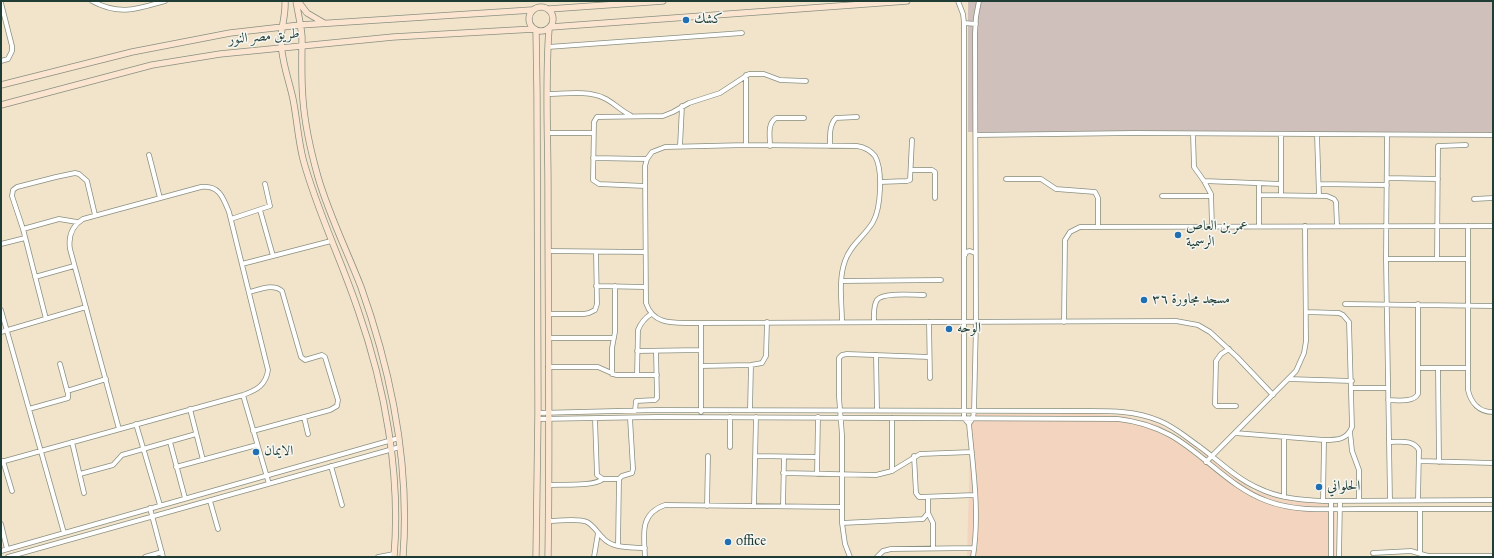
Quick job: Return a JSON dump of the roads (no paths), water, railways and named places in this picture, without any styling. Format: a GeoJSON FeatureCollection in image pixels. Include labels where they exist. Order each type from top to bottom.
{"type":"FeatureCollection","features":[{"type":"Feature","properties":{"kind":"street"},"geometry":{"type":"LineString","coordinates":[[92,1],[112,9],[126,11],[165,1]]}},
{"type":"Feature","properties":{"kind":"street"},"geometry":{"type":"LineString","coordinates":[[285,1],[285,13],[281,33],[282,49],[293,99],[303,158],[313,192],[358,309],[383,395],[396,502],[394,556],[378,557]]}},
{"type":"Feature","properties":{"kind":"street"},"geometry":{"type":"LineString","coordinates":[[297,1],[307,12],[324,24]]}},
{"type":"Feature","properties":{"kind":"street"},"geometry":{"type":"LineString","coordinates":[[297,1],[300,25],[305,122],[312,155],[318,178],[360,286],[381,348],[394,400],[400,447],[405,517],[403,557]]}},
{"type":"Feature","properties":{"kind":"street"},"geometry":{"type":"LineString","coordinates":[[534,1],[529,22],[535,29],[542,31],[550,28],[907,1]]}},
{"type":"Feature","properties":{"kind":"street"},"geometry":{"type":"LineString","coordinates":[[545,1],[554,18],[550,28],[548,40],[548,557]]}},
{"type":"Feature","properties":{"kind":"street"},"geometry":{"type":"LineString","coordinates":[[533,10],[539,7],[548,8],[663,1]]}},
{"type":"Feature","properties":{"kind":"street"},"geometry":{"type":"LineString","coordinates":[[820,7],[823,1]]}},
{"type":"Feature","properties":{"kind":"street"},"geometry":{"type":"LineString","coordinates":[[834,1],[839,6]]}},
{"type":"Feature","properties":{"kind":"street"},"geometry":{"type":"LineString","coordinates":[[958,1],[963,14],[964,23],[964,418],[969,424],[975,495],[976,527],[973,557]]}},
{"type":"Feature","properties":{"kind":"street"},"geometry":{"type":"LineString","coordinates":[[969,424],[973,418],[974,411],[976,322],[976,24],[979,1]]}},
{"type":"Feature","properties":{"kind":"street"},"geometry":{"type":"LineString","coordinates":[[1,3],[12,51],[8,59],[1,61]]}},
{"type":"Feature","properties":{"kind":"street","name":"طريق مصر النور"},"geometry":{"type":"LineString","coordinates":[[1,85],[61,69],[157,47],[230,33],[283,26],[533,10]]}},
{"type":"Feature","properties":{"kind":"street"},"geometry":{"type":"LineString","coordinates":[[1,23],[6,22]]}},
{"type":"Feature","properties":{"kind":"street"},"geometry":{"type":"LineString","coordinates":[[964,23],[976,24]]}},
{"type":"Feature","properties":{"kind":"street"},"geometry":{"type":"LineString","coordinates":[[535,29],[538,413],[536,557]]}},
{"type":"Feature","properties":{"kind":"street","name":"طريق مصر النور"},"geometry":{"type":"LineString","coordinates":[[1,105],[167,62],[220,54],[393,38],[535,29]]}},
{"type":"Feature","properties":{"kind":"street"},"geometry":{"type":"LineString","coordinates":[[548,47],[742,33]]}},
{"type":"Feature","properties":{"kind":"street"},"geometry":{"type":"LineString","coordinates":[[536,40],[548,40]]}},
{"type":"Feature","properties":{"kind":"street"},"geometry":{"type":"LineString","coordinates":[[645,186],[596,183],[593,178],[593,133],[594,120],[597,117],[663,116],[674,112],[682,106],[720,93],[749,74],[764,74],[780,80],[806,81]]}},
{"type":"Feature","properties":{"kind":"street"},"geometry":{"type":"LineString","coordinates":[[746,75],[746,145]]}},
{"type":"Feature","properties":{"kind":"street"},"geometry":{"type":"LineString","coordinates":[[548,94],[596,95],[607,100],[632,116]]}},
{"type":"Feature","properties":{"kind":"street"},"geometry":{"type":"LineString","coordinates":[[680,146],[682,106]]}},
{"type":"Feature","properties":{"kind":"street"},"geometry":{"type":"LineString","coordinates":[[830,146],[831,126],[836,118],[857,117]]}},
{"type":"Feature","properties":{"kind":"street"},"geometry":{"type":"LineString","coordinates":[[770,146],[770,124],[773,120],[776,118],[804,118]]}},
{"type":"Feature","properties":{"kind":"street"},"geometry":{"type":"LineString","coordinates":[[548,133],[593,133]]}},
{"type":"Feature","properties":{"kind":"street"},"geometry":{"type":"LineString","coordinates":[[1193,134],[1194,168],[1204,181],[1212,196],[1212,226]]}},
{"type":"Feature","properties":{"kind":"street"},"geometry":{"type":"LineString","coordinates":[[976,135],[1493,135]]}},
{"type":"Feature","properties":{"kind":"street"},"geometry":{"type":"LineString","coordinates":[[1281,135],[1281,195]]}},
{"type":"Feature","properties":{"kind":"street"},"geometry":{"type":"LineString","coordinates":[[1317,135],[1319,196]]}},
{"type":"Feature","properties":{"kind":"street"},"geometry":{"type":"LineString","coordinates":[[1387,135],[1386,304],[1390,500]]}},
{"type":"Feature","properties":{"kind":"street"},"geometry":{"type":"LineString","coordinates":[[880,182],[908,181],[911,179],[912,140]]}},
{"type":"Feature","properties":{"kind":"street"},"geometry":{"type":"LineString","coordinates":[[842,322],[842,281],[843,268],[847,254],[869,229],[876,216],[880,182],[877,162],[875,157],[867,149],[857,146],[746,145],[680,146],[658,149],[652,152],[647,159],[645,166],[646,303],[651,314],[663,321],[701,323],[1190,322],[1210,332],[1229,349],[1273,395]]}},
{"type":"Feature","properties":{"kind":"street"},"geometry":{"type":"LineString","coordinates":[[1437,259],[1438,146],[1466,146]]}},
{"type":"Feature","properties":{"kind":"street"},"geometry":{"type":"LineString","coordinates":[[150,155],[160,198]]}},
{"type":"Feature","properties":{"kind":"street"},"geometry":{"type":"LineString","coordinates":[[593,158],[647,159]]}},
{"type":"Feature","properties":{"kind":"street"},"geometry":{"type":"LineString","coordinates":[[911,170],[932,170],[935,172],[935,198]]}},
{"type":"Feature","properties":{"kind":"street"},"geometry":{"type":"LineString","coordinates":[[46,318],[23,229],[12,196],[12,190],[14,188],[74,173],[82,176],[87,181],[96,215]]}},
{"type":"Feature","properties":{"kind":"street"},"geometry":{"type":"LineString","coordinates":[[1387,178],[1438,180]]}},
{"type":"Feature","properties":{"kind":"street"},"geometry":{"type":"LineString","coordinates":[[1006,179],[1042,179],[1056,189],[1095,192],[1098,198],[1098,226]]}},
{"type":"Feature","properties":{"kind":"street"},"geometry":{"type":"LineString","coordinates":[[1204,181],[1281,184]]}},
{"type":"Feature","properties":{"kind":"street"},"geometry":{"type":"LineString","coordinates":[[1259,183],[1259,226]]}},
{"type":"Feature","properties":{"kind":"street"},"geometry":{"type":"LineString","coordinates":[[230,219],[269,207],[271,205],[265,184]]}},
{"type":"Feature","properties":{"kind":"street"},"geometry":{"type":"LineString","coordinates":[[1319,184],[1387,186]]}},
{"type":"Feature","properties":{"kind":"street"},"geometry":{"type":"LineString","coordinates":[[12,491],[2,461],[41,451],[243,395],[258,389],[263,384],[267,377],[268,370],[242,264],[226,205],[220,193],[214,188],[208,186],[83,219],[77,222],[70,235],[69,242],[74,266],[120,429]]}},
{"type":"Feature","properties":{"kind":"street"},"geometry":{"type":"LineString","coordinates":[[1259,195],[1327,196],[1334,199],[1337,208],[1337,226]]}},
{"type":"Feature","properties":{"kind":"street"},"geometry":{"type":"LineString","coordinates":[[1162,196],[1212,196]]}},
{"type":"Feature","properties":{"kind":"street"},"geometry":{"type":"LineString","coordinates":[[1474,199],[1493,198]]}},
{"type":"Feature","properties":{"kind":"street"},"geometry":{"type":"LineString","coordinates":[[260,210],[273,256]]}},
{"type":"Feature","properties":{"kind":"street"},"geometry":{"type":"LineString","coordinates":[[23,229],[59,219],[77,222]]}},
{"type":"Feature","properties":{"kind":"street"},"geometry":{"type":"LineString","coordinates":[[1206,462],[1296,372],[1304,353],[1306,341],[1305,226]]}},
{"type":"Feature","properties":{"kind":"street"},"geometry":{"type":"LineString","coordinates":[[1468,226],[1468,390],[1473,402],[1483,410],[1493,412]]}},
{"type":"Feature","properties":{"kind":"street"},"geometry":{"type":"LineString","coordinates":[[1064,322],[1065,240],[1067,236],[1075,229],[1080,227],[1493,226]]}},
{"type":"Feature","properties":{"kind":"street"},"geometry":{"type":"LineString","coordinates":[[964,237],[970,240],[975,237]]}},
{"type":"Feature","properties":{"kind":"street"},"geometry":{"type":"LineString","coordinates":[[1,244],[25,238]]}},
{"type":"Feature","properties":{"kind":"street"},"geometry":{"type":"LineString","coordinates":[[242,264],[331,241]]}},
{"type":"Feature","properties":{"kind":"street"},"geometry":{"type":"LineString","coordinates":[[548,251],[645,252]]}},
{"type":"Feature","properties":{"kind":"street"},"geometry":{"type":"LineString","coordinates":[[964,256],[968,251],[975,253]]}},
{"type":"Feature","properties":{"kind":"street"},"geometry":{"type":"LineString","coordinates":[[548,314],[584,314],[595,310],[596,252]]}},
{"type":"Feature","properties":{"kind":"street"},"geometry":{"type":"LineString","coordinates":[[1386,259],[1468,259]]}},
{"type":"Feature","properties":{"kind":"street"},"geometry":{"type":"LineString","coordinates":[[35,277],[74,266]]}},
{"type":"Feature","properties":{"kind":"street"},"geometry":{"type":"LineString","coordinates":[[842,281],[941,280]]}},
{"type":"Feature","properties":{"kind":"street"},"geometry":{"type":"LineString","coordinates":[[596,286],[645,287]]}},
{"type":"Feature","properties":{"kind":"street"},"geometry":{"type":"LineString","coordinates":[[612,374],[615,286]]}},
{"type":"Feature","properties":{"kind":"street"},"geometry":{"type":"LineString","coordinates":[[249,292],[271,287],[275,287],[282,291],[301,357],[305,360],[322,355],[326,358],[338,400],[338,403],[334,409],[253,431]]}},
{"type":"Feature","properties":{"kind":"street"},"geometry":{"type":"LineString","coordinates":[[874,322],[875,305],[879,298],[885,295],[924,295]]}},
{"type":"Feature","properties":{"kind":"street"},"geometry":{"type":"LineString","coordinates":[[1345,304],[1493,306]]}},
{"type":"Feature","properties":{"kind":"street"},"geometry":{"type":"LineString","coordinates":[[1388,400],[1411,400],[1418,394],[1418,304]]}},
{"type":"Feature","properties":{"kind":"street"},"geometry":{"type":"LineString","coordinates":[[1,332],[86,307]]}},
{"type":"Feature","properties":{"kind":"street"},"geometry":{"type":"LineString","coordinates":[[1,310],[64,533]]}},
{"type":"Feature","properties":{"kind":"street"},"geometry":{"type":"LineString","coordinates":[[1306,312],[1334,312],[1347,318],[1350,326],[1352,381],[1352,426],[1350,432],[1352,451],[1359,470],[1359,501]]}},
{"type":"Feature","properties":{"kind":"street"},"geometry":{"type":"LineString","coordinates":[[637,375],[637,351],[640,325],[651,314]]}},
{"type":"Feature","properties":{"kind":"street"},"geometry":{"type":"LineString","coordinates":[[701,366],[751,365],[762,363],[766,356],[767,322]]}},
{"type":"Feature","properties":{"kind":"street"},"geometry":{"type":"LineString","coordinates":[[928,322],[930,378]]}},
{"type":"Feature","properties":{"kind":"street"},"geometry":{"type":"LineString","coordinates":[[701,323],[701,417]]}},
{"type":"Feature","properties":{"kind":"street"},"geometry":{"type":"LineString","coordinates":[[548,338],[614,338]]}},
{"type":"Feature","properties":{"kind":"street"},"geometry":{"type":"LineString","coordinates":[[1229,349],[1221,354],[1216,361],[1215,404],[1217,406],[1236,406]]}},
{"type":"Feature","properties":{"kind":"street"},"geometry":{"type":"LineString","coordinates":[[637,351],[701,350]]}},
{"type":"Feature","properties":{"kind":"street"},"geometry":{"type":"LineString","coordinates":[[635,411],[635,402],[637,400],[656,399],[656,351]]}},
{"type":"Feature","properties":{"kind":"street"},"geometry":{"type":"LineString","coordinates":[[850,557],[845,544],[842,523],[840,356],[848,354],[929,356]]}},
{"type":"Feature","properties":{"kind":"street"},"geometry":{"type":"LineString","coordinates":[[876,355],[877,410]]}},
{"type":"Feature","properties":{"kind":"street"},"geometry":{"type":"LineString","coordinates":[[29,409],[67,399],[68,395],[60,364]]}},
{"type":"Feature","properties":{"kind":"street"},"geometry":{"type":"LineString","coordinates":[[750,410],[751,365]]}},
{"type":"Feature","properties":{"kind":"street"},"geometry":{"type":"LineString","coordinates":[[548,367],[598,367],[603,368],[612,374],[657,375]]}},
{"type":"Feature","properties":{"kind":"street"},"geometry":{"type":"LineString","coordinates":[[1418,368],[1467,368]]}},
{"type":"Feature","properties":{"kind":"street"},"geometry":{"type":"LineString","coordinates":[[1438,368],[1439,462]]}},
{"type":"Feature","properties":{"kind":"street"},"geometry":{"type":"LineString","coordinates":[[67,391],[106,379]]}},
{"type":"Feature","properties":{"kind":"street"},"geometry":{"type":"LineString","coordinates":[[1288,379],[1352,381]]}},
{"type":"Feature","properties":{"kind":"street"},"geometry":{"type":"LineString","coordinates":[[1352,388],[1387,388]]}},
{"type":"Feature","properties":{"kind":"street"},"geometry":{"type":"LineString","coordinates":[[243,395],[269,484]]}},
{"type":"Feature","properties":{"kind":"street"},"geometry":{"type":"LineString","coordinates":[[190,409],[203,460]]}},
{"type":"Feature","properties":{"kind":"street"},"geometry":{"type":"LineString","coordinates":[[538,413],[701,410],[1112,411],[1137,414],[1171,426],[1256,488],[1284,497],[1299,500],[1323,501],[1493,500]]}},
{"type":"Feature","properties":{"kind":"street"},"geometry":{"type":"LineString","coordinates":[[304,417],[308,434]]}},
{"type":"Feature","properties":{"kind":"street"},"geometry":{"type":"LineString","coordinates":[[730,417],[730,447]]}},
{"type":"Feature","properties":{"kind":"street"},"geometry":{"type":"LineString","coordinates":[[754,506],[756,417]]}},
{"type":"Feature","properties":{"kind":"street"},"geometry":{"type":"LineString","coordinates":[[538,419],[818,417],[1099,418],[1131,421],[1151,426],[1169,435],[1240,488],[1267,501],[1292,507],[1331,509],[1493,509]]}},
{"type":"Feature","properties":{"kind":"street"},"geometry":{"type":"LineString","coordinates":[[817,474],[818,417]]}},
{"type":"Feature","properties":{"kind":"street"},"geometry":{"type":"LineString","coordinates":[[549,485],[591,483],[603,479],[619,479],[622,476],[630,475],[633,471],[630,418]]}},
{"type":"Feature","properties":{"kind":"street"},"geometry":{"type":"LineString","coordinates":[[892,418],[892,471]]}},
{"type":"Feature","properties":{"kind":"street"},"geometry":{"type":"LineString","coordinates":[[595,419],[596,472],[599,478],[603,479]]}},
{"type":"Feature","properties":{"kind":"street"},"geometry":{"type":"LineString","coordinates":[[136,424],[160,506]]}},
{"type":"Feature","properties":{"kind":"street"},"geometry":{"type":"LineString","coordinates":[[1235,433],[1324,440],[1342,439],[1350,432]]}},
{"type":"Feature","properties":{"kind":"street"},"geometry":{"type":"LineString","coordinates":[[80,474],[113,465],[122,455],[196,434]]}},
{"type":"Feature","properties":{"kind":"street"},"geometry":{"type":"LineString","coordinates":[[1284,437],[1284,497]]}},
{"type":"Feature","properties":{"kind":"street"},"geometry":{"type":"LineString","coordinates":[[1,551],[399,438]]}},
{"type":"Feature","properties":{"kind":"street"},"geometry":{"type":"LineString","coordinates":[[1323,501],[1324,440]]}},
{"type":"Feature","properties":{"kind":"street"},"geometry":{"type":"LineString","coordinates":[[72,442],[84,493]]}},
{"type":"Feature","properties":{"kind":"street"},"geometry":{"type":"LineString","coordinates":[[170,442],[185,498]]}},
{"type":"Feature","properties":{"kind":"street"},"geometry":{"type":"LineString","coordinates":[[1389,442],[1413,444],[1419,450],[1418,500]]}},
{"type":"Feature","properties":{"kind":"street"},"geometry":{"type":"LineString","coordinates":[[176,467],[257,445]]}},
{"type":"Feature","properties":{"kind":"street"},"geometry":{"type":"LineString","coordinates":[[8,557],[400,447]]}},
{"type":"Feature","properties":{"kind":"street"},"geometry":{"type":"LineString","coordinates":[[783,473],[876,475],[892,471],[904,465],[914,456],[927,453],[972,452]]}},
{"type":"Feature","properties":{"kind":"street"},"geometry":{"type":"LineString","coordinates":[[707,506],[708,456]]}},
{"type":"Feature","properties":{"kind":"street"},"geometry":{"type":"LineString","coordinates":[[756,456],[817,457]]}},
{"type":"Feature","properties":{"kind":"street"},"geometry":{"type":"LineString","coordinates":[[914,456],[917,494],[921,497],[975,495]]}},
{"type":"Feature","properties":{"kind":"street"},"geometry":{"type":"LineString","coordinates":[[783,506],[784,457]]}},
{"type":"Feature","properties":{"kind":"street"},"geometry":{"type":"LineString","coordinates":[[1419,461],[1493,463]]}},
{"type":"Feature","properties":{"kind":"street"},"geometry":{"type":"LineString","coordinates":[[331,466],[342,505]]}},
{"type":"Feature","properties":{"kind":"street"},"geometry":{"type":"LineString","coordinates":[[618,546],[619,479]]}},
{"type":"Feature","properties":{"kind":"street"},"geometry":{"type":"LineString","coordinates":[[928,497],[928,513],[933,523],[933,548]]}},
{"type":"Feature","properties":{"kind":"street"},"geometry":{"type":"LineString","coordinates":[[210,501],[218,530]]}},
{"type":"Feature","properties":{"kind":"street"},"geometry":{"type":"LineString","coordinates":[[1330,557],[1331,501]]}},
{"type":"Feature","properties":{"kind":"street"},"geometry":{"type":"LineString","coordinates":[[1339,557],[1340,501]]}},
{"type":"Feature","properties":{"kind":"street"},"geometry":{"type":"LineString","coordinates":[[644,557],[644,528],[646,520],[657,508],[665,505],[842,507]]}},
{"type":"Feature","properties":{"kind":"street"},"geometry":{"type":"LineString","coordinates":[[145,557],[163,555],[150,508]]}},
{"type":"Feature","properties":{"kind":"street"},"geometry":{"type":"LineString","coordinates":[[1420,509],[1420,553]]}},
{"type":"Feature","properties":{"kind":"street"},"geometry":{"type":"LineString","coordinates":[[842,523],[921,520],[928,513]]}},
{"type":"Feature","properties":{"kind":"street"},"geometry":{"type":"LineString","coordinates":[[549,521],[584,521],[591,524],[604,539],[618,546],[644,548]]}},
{"type":"Feature","properties":{"kind":"street"},"geometry":{"type":"LineString","coordinates":[[1,524],[7,549]]}},
{"type":"Feature","properties":{"kind":"street"},"geometry":{"type":"LineString","coordinates":[[594,557],[598,532]]}},
{"type":"Feature","properties":{"kind":"street"},"geometry":{"type":"LineString","coordinates":[[877,557],[885,550],[974,548]]}},
{"type":"Feature","properties":{"kind":"street"},"geometry":{"type":"LineString","coordinates":[[1373,553],[1408,551],[1428,556],[1493,556]]}},
{"type":"Feature","properties":{"kind":"place","name":"كشك"},"geometry":{"type":"Point","coordinates":[686,20]}},
{"type":"Feature","properties":{"kind":"place","name":"عمر بن العاص الرسمية"},"geometry":{"type":"Point","coordinates":[1178,235]}},
{"type":"Feature","properties":{"kind":"place","name":"مسجد مجاورة ٣٦"},"geometry":{"type":"Point","coordinates":[1144,300]}},
{"type":"Feature","properties":{"kind":"place","name":"الوحه"},"geometry":{"type":"Point","coordinates":[949,329]}},
{"type":"Feature","properties":{"kind":"place","name":"الايمان"},"geometry":{"type":"Point","coordinates":[256,452]}},
{"type":"Feature","properties":{"kind":"place","name":"الحلواني"},"geometry":{"type":"Point","coordinates":[1319,487]}},
{"type":"Feature","properties":{"kind":"place","name":"office"},"geometry":{"type":"Point","coordinates":[728,542]}}]}
